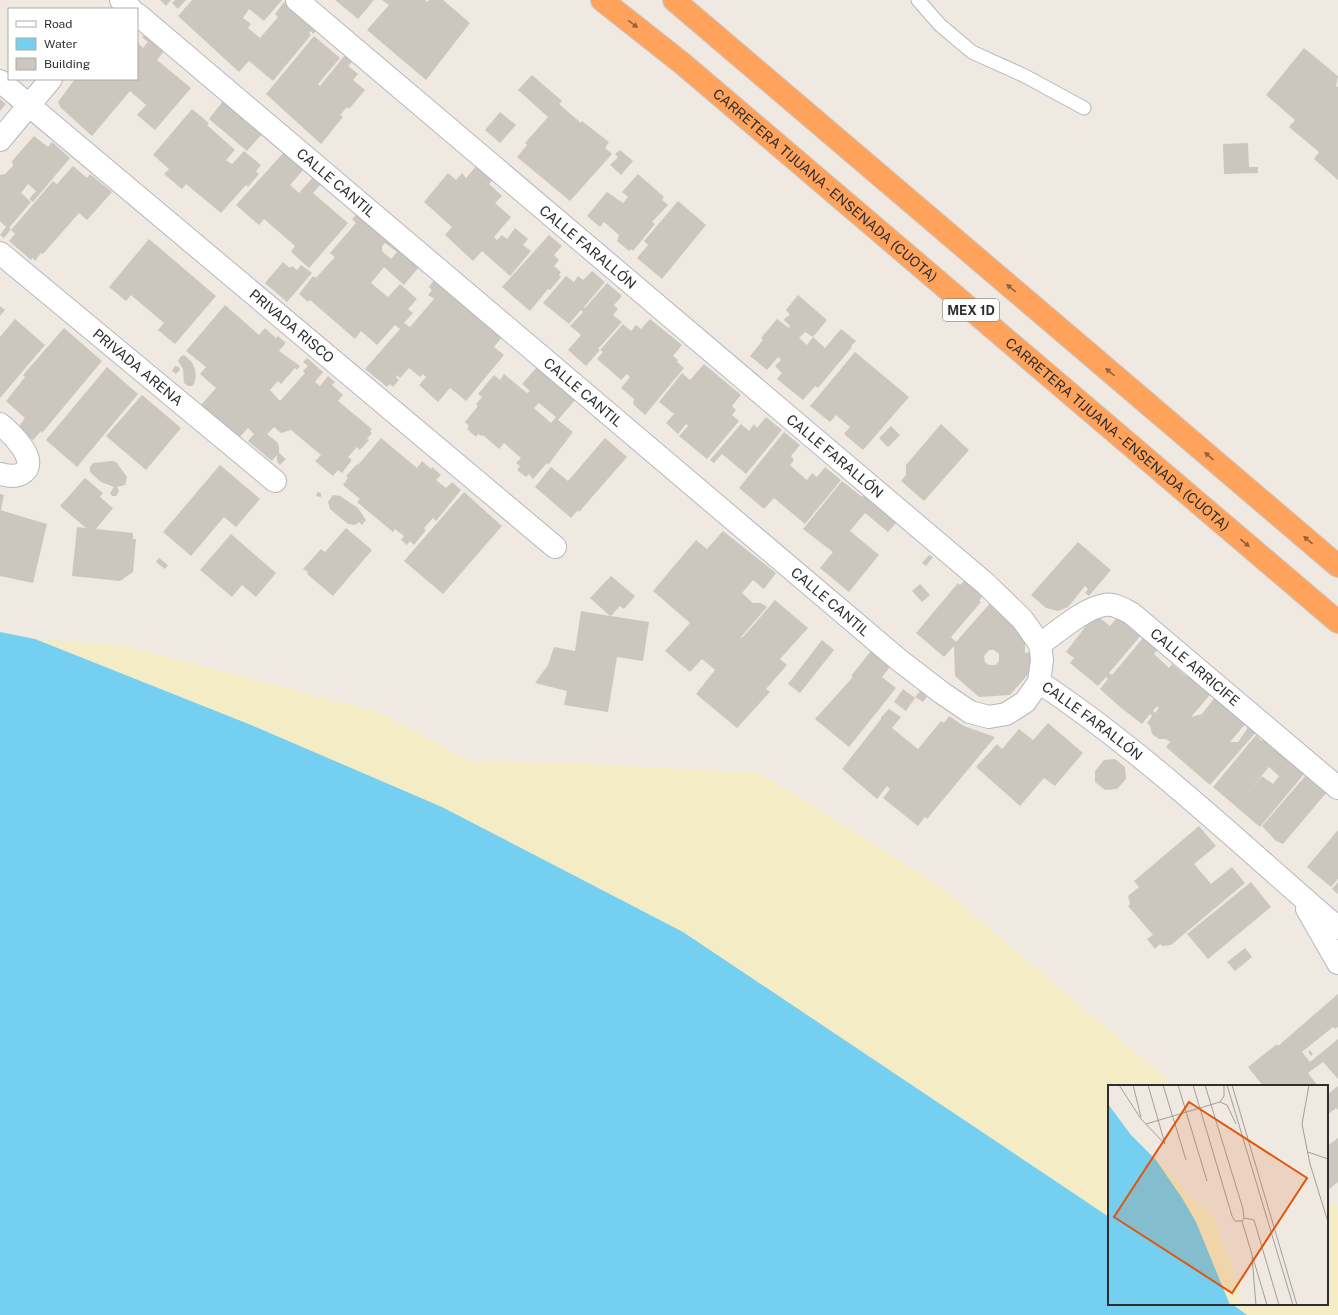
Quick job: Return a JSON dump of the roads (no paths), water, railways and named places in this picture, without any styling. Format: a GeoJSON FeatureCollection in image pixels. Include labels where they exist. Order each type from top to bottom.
{"type":"FeatureCollection","features":[{"type":"Feature","properties":{"kind":"highway","name":"MEX 1D"},"geometry":{"type":"LineString","coordinates":[[674,0],[1338,566]]}},
{"type":"Feature","properties":{"kind":"highway","name":"CARRETERA TIJUANA - ENSENADA (CUOTA)"},"geometry":{"type":"LineString","coordinates":[[601,2],[683,64],[1338,622]]}},
{"type":"Feature","properties":{"kind":"street"},"geometry":{"type":"LineString","coordinates":[[111,8],[117,0]]}},
{"type":"Feature","properties":{"kind":"street"},"geometry":{"type":"LineString","coordinates":[[121,0],[130,8]]}},
{"type":"Feature","properties":{"kind":"street","name":"CALLE FARALLÓN"},"geometry":{"type":"LineString","coordinates":[[297,0],[986,584],[1022,619],[1040,644],[1042,660],[1039,682],[1066,700],[1148,764],[1338,928]]}},
{"type":"Feature","properties":{"kind":"street","name":"CALLE CANTIL"},"geometry":{"type":"LineString","coordinates":[[138,15],[893,655],[942,693],[970,712],[989,717],[1006,714],[1025,702],[1039,682]]}},
{"type":"Feature","properties":{"kind":"street"},"geometry":{"type":"LineString","coordinates":[[0,140],[50,80]]}},
{"type":"Feature","properties":{"kind":"street","name":"PRIVADA RISCO"},"geometry":{"type":"LineString","coordinates":[[0,81],[555,547]]}},
{"type":"Feature","properties":{"kind":"street","name":"PRIVADA ARENA"},"geometry":{"type":"LineString","coordinates":[[0,253],[275,481]]}},
{"type":"Feature","properties":{"kind":"street"},"geometry":{"type":"LineString","coordinates":[[0,424],[8,430],[26,452],[29,460],[26,470],[16,476],[0,474]]}},
{"type":"Feature","properties":{"kind":"street","name":"CALLE ARRICIFE"},"geometry":{"type":"LineString","coordinates":[[1040,644],[1090,610],[1105,605],[1118,606],[1131,613],[1338,788]]}},
{"type":"Feature","properties":{"kind":"street"},"geometry":{"type":"LineString","coordinates":[[1298,894],[1338,963]]}},
{"type":"Feature","properties":{"kind":"lane"},"geometry":{"type":"LineString","coordinates":[[918,0],[940,25],[972,52],[1025,76],[1084,108]]}},
{"type":"Feature","properties":{"kind":"water"},"geometry":{"type":"Polygon","coordinates":[[[0,632],[35,639],[251,725],[442,807],[683,932],[1108,1216],[1108,1305],[1233,1305],[1247,1315],[0,1315],[0,632]]]}}]}
